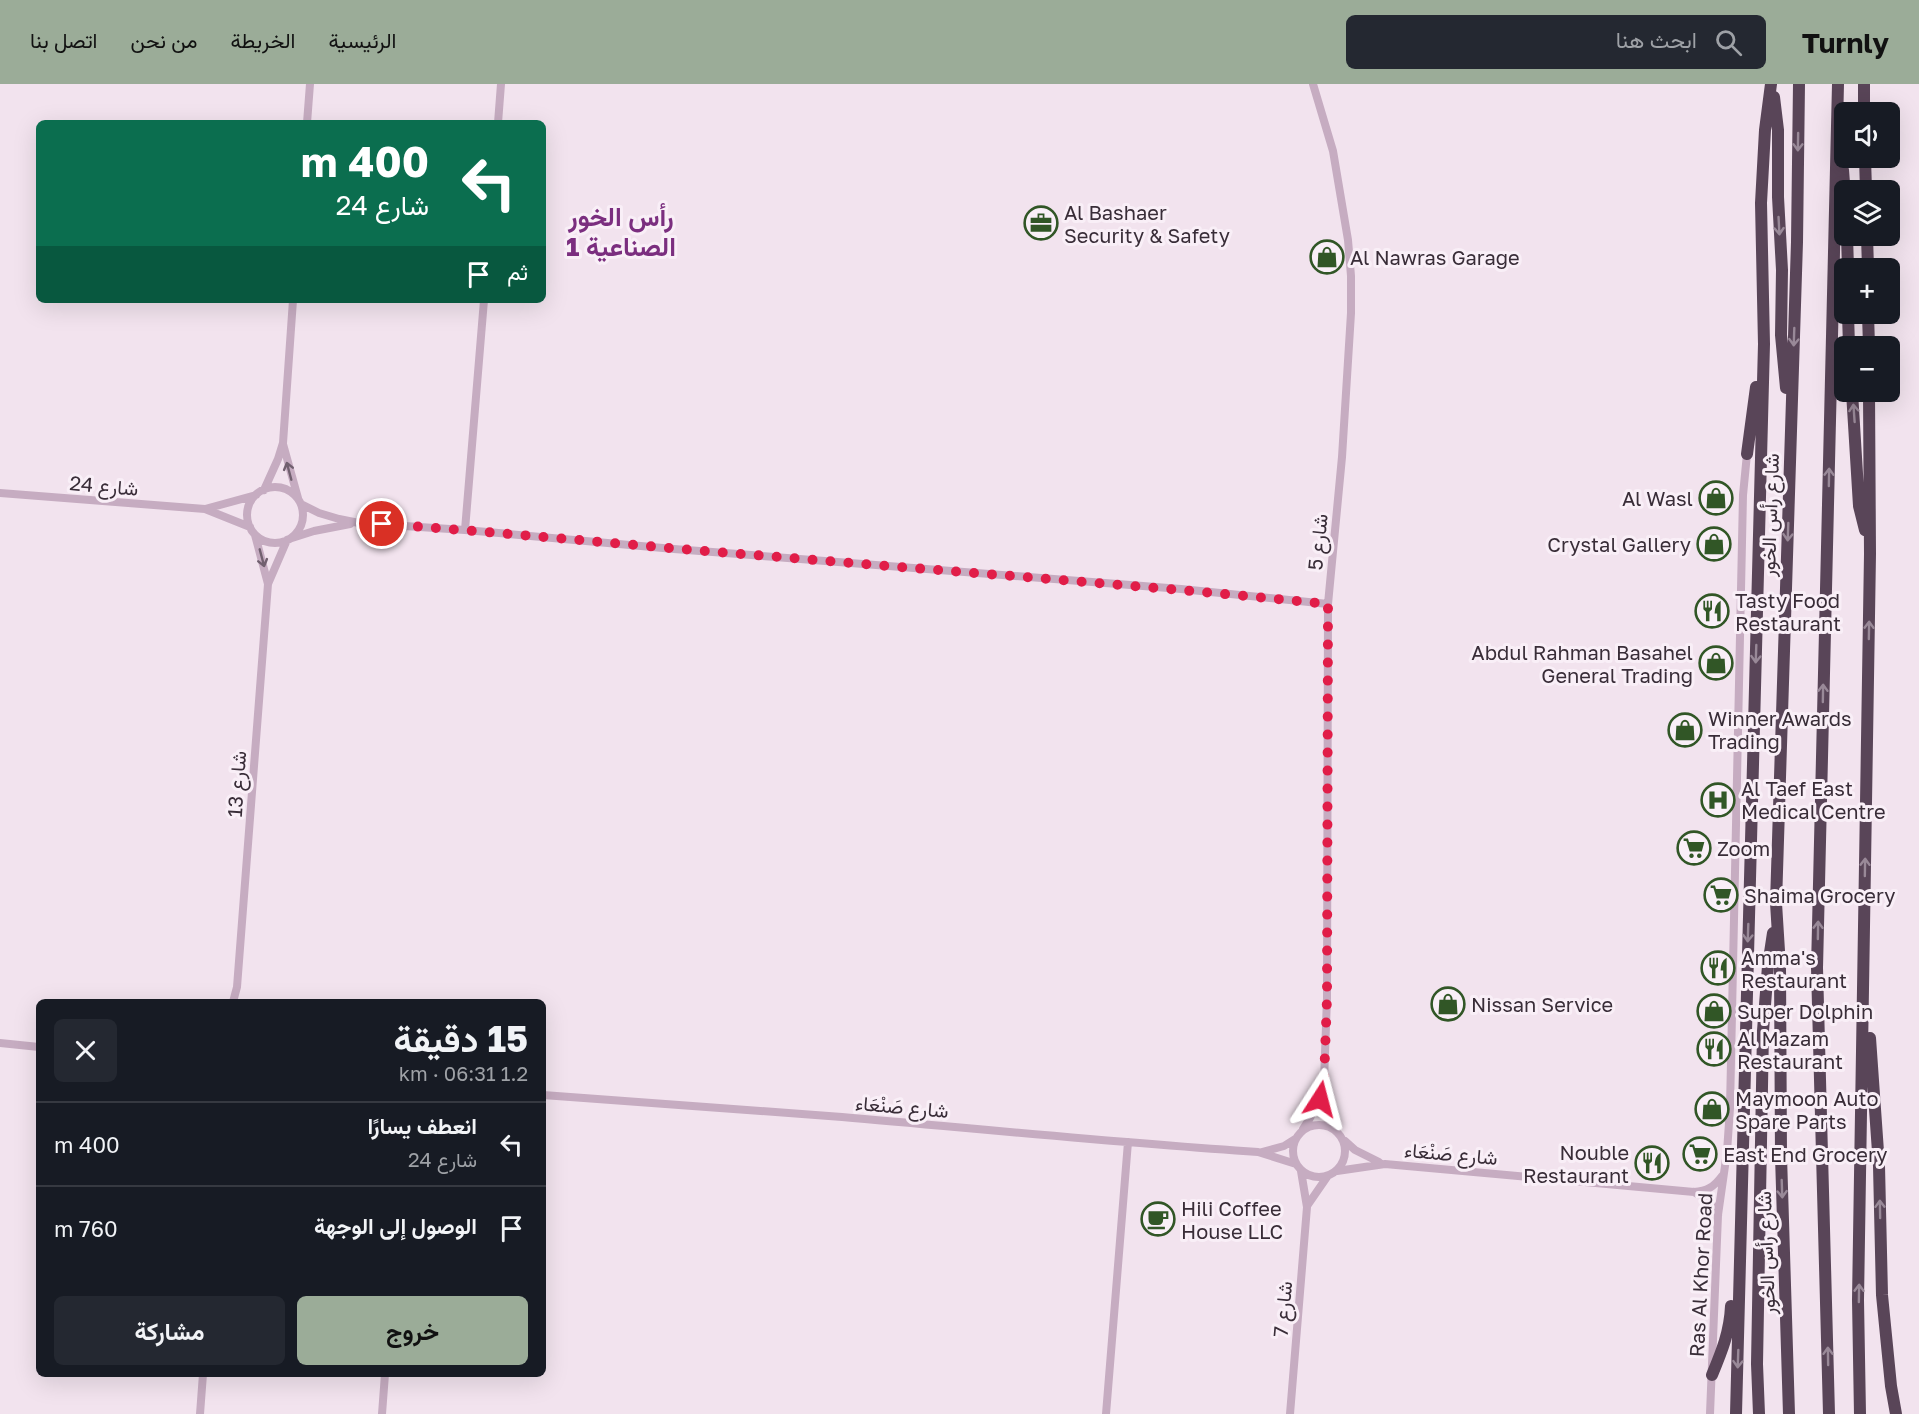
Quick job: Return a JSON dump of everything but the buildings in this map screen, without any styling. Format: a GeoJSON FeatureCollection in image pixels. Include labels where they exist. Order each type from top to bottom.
{"type":"FeatureCollection","features":[{"type":"Feature","properties":{"kind":"highway"},"geometry":{"type":"LineString","coordinates":[[1736,1414],[1764,356],[1761,203],[1765,130],[1772,84]]}},
{"type":"Feature","properties":{"kind":"highway"},"geometry":{"type":"LineString","coordinates":[[1772,84],[1778,130],[1778,196],[1782,270],[1781,335],[1790,440]]}},
{"type":"Feature","properties":{"kind":"highway","name":"شارع رأس الخور"},"geometry":{"type":"LineString","coordinates":[[1789,1414],[1782,1156],[1780,967],[1776,903],[1797,242],[1799,84]]}},
{"type":"Feature","properties":{"kind":"highway"},"geometry":{"type":"LineString","coordinates":[[1864,84],[1864,102]]}},
{"type":"Feature","properties":{"kind":"highway"},"geometry":{"type":"LineString","coordinates":[[1838,87],[1844,180]]}},
{"type":"Feature","properties":{"kind":"highway"},"geometry":{"type":"LineString","coordinates":[[1829,1414],[1817,969],[1838,87]]}},
{"type":"Feature","properties":{"kind":"highway"},"geometry":{"type":"LineString","coordinates":[[1747,454],[1755,394],[1758,331],[1763,302]]}},
{"type":"Feature","properties":{"kind":"highway"},"geometry":{"type":"LineString","coordinates":[[1853,402],[1859,506],[1870,554]]}},
{"type":"Feature","properties":{"kind":"highway"},"geometry":{"type":"LineString","coordinates":[[1860,1414],[1858,1300],[1870,554],[1869,402]]}},
{"type":"Feature","properties":{"kind":"highway"},"geometry":{"type":"LineString","coordinates":[[1759,1414],[1757,1364],[1763,1031],[1776,903]]}},
{"type":"Feature","properties":{"kind":"highway"},"geometry":{"type":"LineString","coordinates":[[1864,948],[1879,1166],[1882,1295],[1896,1414]]}},
{"type":"Feature","properties":{"kind":"highway"},"geometry":{"type":"LineString","coordinates":[[1712,1375],[1730,1328],[1734,1245],[1742,1167]]}},
{"type":"Feature","properties":{"kind":"street"},"geometry":{"type":"LineString","coordinates":[[307,120],[310,84]]}},
{"type":"Feature","properties":{"kind":"street"},"geometry":{"type":"LineString","coordinates":[[498,120],[501,84]]}},
{"type":"Feature","properties":{"kind":"street","name":"شارع 5"},"geometry":{"type":"LineString","coordinates":[[1313,84],[1335,162],[1348,240],[1351,276],[1351,313],[1342,446],[1328,604],[1327,998],[1324,1081],[1326,1098],[1340,1135]]}},
{"type":"Feature","properties":{"kind":"street"},"geometry":{"type":"LineString","coordinates":[[292,303],[283,443],[271,475],[248,510],[248,519],[252,530],[269,543],[279,543],[325,528],[359,523]]}},
{"type":"Feature","properties":{"kind":"street"},"geometry":{"type":"LineString","coordinates":[[465,530],[484,303]]}},
{"type":"Feature","properties":{"kind":"street"},"geometry":{"type":"LineString","coordinates":[[283,443],[303,513],[298,531],[290,539]]}},
{"type":"Feature","properties":{"kind":"street","name":"Ras Al Khor Road"},"geometry":{"type":"LineString","coordinates":[[1710,1414],[1718,1215],[1727,1152],[1730,1108],[1743,495],[1747,454]]}},
{"type":"Feature","properties":{"kind":"street"},"geometry":{"type":"LineString","coordinates":[[260,493],[273,488],[282,488],[319,513],[359,523],[465,530],[1328,604]]}},
{"type":"Feature","properties":{"kind":"street","name":"شارع 24"},"geometry":{"type":"LineString","coordinates":[[0,492],[205,509],[252,530]]}},
{"type":"Feature","properties":{"kind":"street","name":"شارع 24"},"geometry":{"type":"LineString","coordinates":[[205,509],[260,493]]}},
{"type":"Feature","properties":{"kind":"street","name":"شارع 13"},"geometry":{"type":"LineString","coordinates":[[234,999],[237,987],[268,584],[252,530]]}},
{"type":"Feature","properties":{"kind":"street","name":"شارع 13"},"geometry":{"type":"LineString","coordinates":[[268,584],[290,539]]}},
{"type":"Feature","properties":{"kind":"street","name":"شارع 13"},"geometry":{"type":"LineString","coordinates":[[237,987],[239,999]]}},
{"type":"Feature","properties":{"kind":"street"},"geometry":{"type":"LineString","coordinates":[[0,1043],[36,1047]]}},
{"type":"Feature","properties":{"kind":"street","name":"شارع 5"},"geometry":{"type":"LineString","coordinates":[[1302,1131],[1320,1099],[1324,1081]]}},
{"type":"Feature","properties":{"kind":"street","name":"شارع صَنْعَاء"},"geometry":{"type":"LineString","coordinates":[[546,1095],[667,1106],[843,1117],[1258,1152],[1271,1150],[1295,1139]]}},
{"type":"Feature","properties":{"kind":"street"},"geometry":{"type":"LineString","coordinates":[[1310,1126],[1329,1126],[1340,1135],[1345,1147],[1345,1156],[1337,1171],[1327,1177],[1314,1178],[1298,1168],[1293,1147],[1295,1139],[1302,1131],[1310,1126]]}},
{"type":"Feature","properties":{"kind":"street","name":"شارع صَنْعَاء"},"geometry":{"type":"LineString","coordinates":[[1340,1135],[1355,1150],[1370,1159],[1385,1164],[1694,1192]]}},
{"type":"Feature","properties":{"kind":"street"},"geometry":{"type":"LineString","coordinates":[[1106,1414],[1128,1142]]}},
{"type":"Feature","properties":{"kind":"street","name":"شارع صَنْعَاء"},"geometry":{"type":"LineString","coordinates":[[1258,1152],[1298,1168]]}},
{"type":"Feature","properties":{"kind":"street","name":"شارع صَنْعَاء"},"geometry":{"type":"LineString","coordinates":[[1337,1171],[1385,1164]]}},
{"type":"Feature","properties":{"kind":"street","name":"شارع 7"},"geometry":{"type":"LineString","coordinates":[[1290,1414],[1307,1207],[1298,1168]]}},
{"type":"Feature","properties":{"kind":"street"},"geometry":{"type":"LineString","coordinates":[[1694,1192],[1711,1188],[1723,1176]]}},
{"type":"Feature","properties":{"kind":"street","name":"شارع 7"},"geometry":{"type":"LineString","coordinates":[[1307,1207],[1327,1177]]}},
{"type":"Feature","properties":{"kind":"street"},"geometry":{"type":"LineString","coordinates":[[1694,1192],[1711,1203],[1718,1215]]}},
{"type":"Feature","properties":{"kind":"street"},"geometry":{"type":"LineString","coordinates":[[200,1414],[203,1377]]}},
{"type":"Feature","properties":{"kind":"street"},"geometry":{"type":"LineString","coordinates":[[382,1414],[385,1377]]}},
{"type":"Feature","properties":{"kind":"place","name":"Al Bashaer Security & Safety"},"geometry":{"type":"Point","coordinates":[1041,223]}},
{"type":"Feature","properties":{"kind":"place","name":"Al Nawras Garage"},"geometry":{"type":"Point","coordinates":[1327,257]}},
{"type":"Feature","properties":{"kind":"place","name":"Al Wasl"},"geometry":{"type":"Point","coordinates":[1716,498]}},
{"type":"Feature","properties":{"kind":"place","name":"Crystal Gallery"},"geometry":{"type":"Point","coordinates":[1714,544]}},
{"type":"Feature","properties":{"kind":"place","name":"Tasty Food Restaurant"},"geometry":{"type":"Point","coordinates":[1712,611]}},
{"type":"Feature","properties":{"kind":"place","name":"Abdul Rahman Basahel General Trading"},"geometry":{"type":"Point","coordinates":[1716,663]}},
{"type":"Feature","properties":{"kind":"place","name":"Winner Awards Trading"},"geometry":{"type":"Point","coordinates":[1685,730]}},
{"type":"Feature","properties":{"kind":"place","name":"Al Taef East Medical Centre"},"geometry":{"type":"Point","coordinates":[1718,800]}},
{"type":"Feature","properties":{"kind":"place","name":"Zoom"},"geometry":{"type":"Point","coordinates":[1694,848]}},
{"type":"Feature","properties":{"kind":"place","name":"Shaima Grocery"},"geometry":{"type":"Point","coordinates":[1721,895]}},
{"type":"Feature","properties":{"kind":"place","name":"Amma's Restaurant"},"geometry":{"type":"Point","coordinates":[1718,968]}},
{"type":"Feature","properties":{"kind":"place","name":"Nissan Service"},"geometry":{"type":"Point","coordinates":[1448,1004]}},
{"type":"Feature","properties":{"kind":"place","name":"Super Dolphin"},"geometry":{"type":"Point","coordinates":[1714,1011]}},
{"type":"Feature","properties":{"kind":"place","name":"Al Mazam Restaurant"},"geometry":{"type":"Point","coordinates":[1714,1049]}},
{"type":"Feature","properties":{"kind":"place","name":"Maymoon Auto Spare Parts"},"geometry":{"type":"Point","coordinates":[1712,1109]}},
{"type":"Feature","properties":{"kind":"place","name":"East End Grocery"},"geometry":{"type":"Point","coordinates":[1700,1154]}},
{"type":"Feature","properties":{"kind":"place","name":"Nouble Restaurant"},"geometry":{"type":"Point","coordinates":[1652,1163]}},
{"type":"Feature","properties":{"kind":"place","name":"Hili Coffee House LLC"},"geometry":{"type":"Point","coordinates":[1158,1219]}},
{"type":"Feature","properties":{"kind":"district","name":"رأس الخور الصناعية 1"},"geometry":{"type":"Point","coordinates":[621,231]}},
{"type":"Feature","properties":{"kind":"route"},"geometry":{"type":"LineString","coordinates":[[382,524],[1328,604],[1327,998],[1324,1081],[1320,1099]]}}]}
